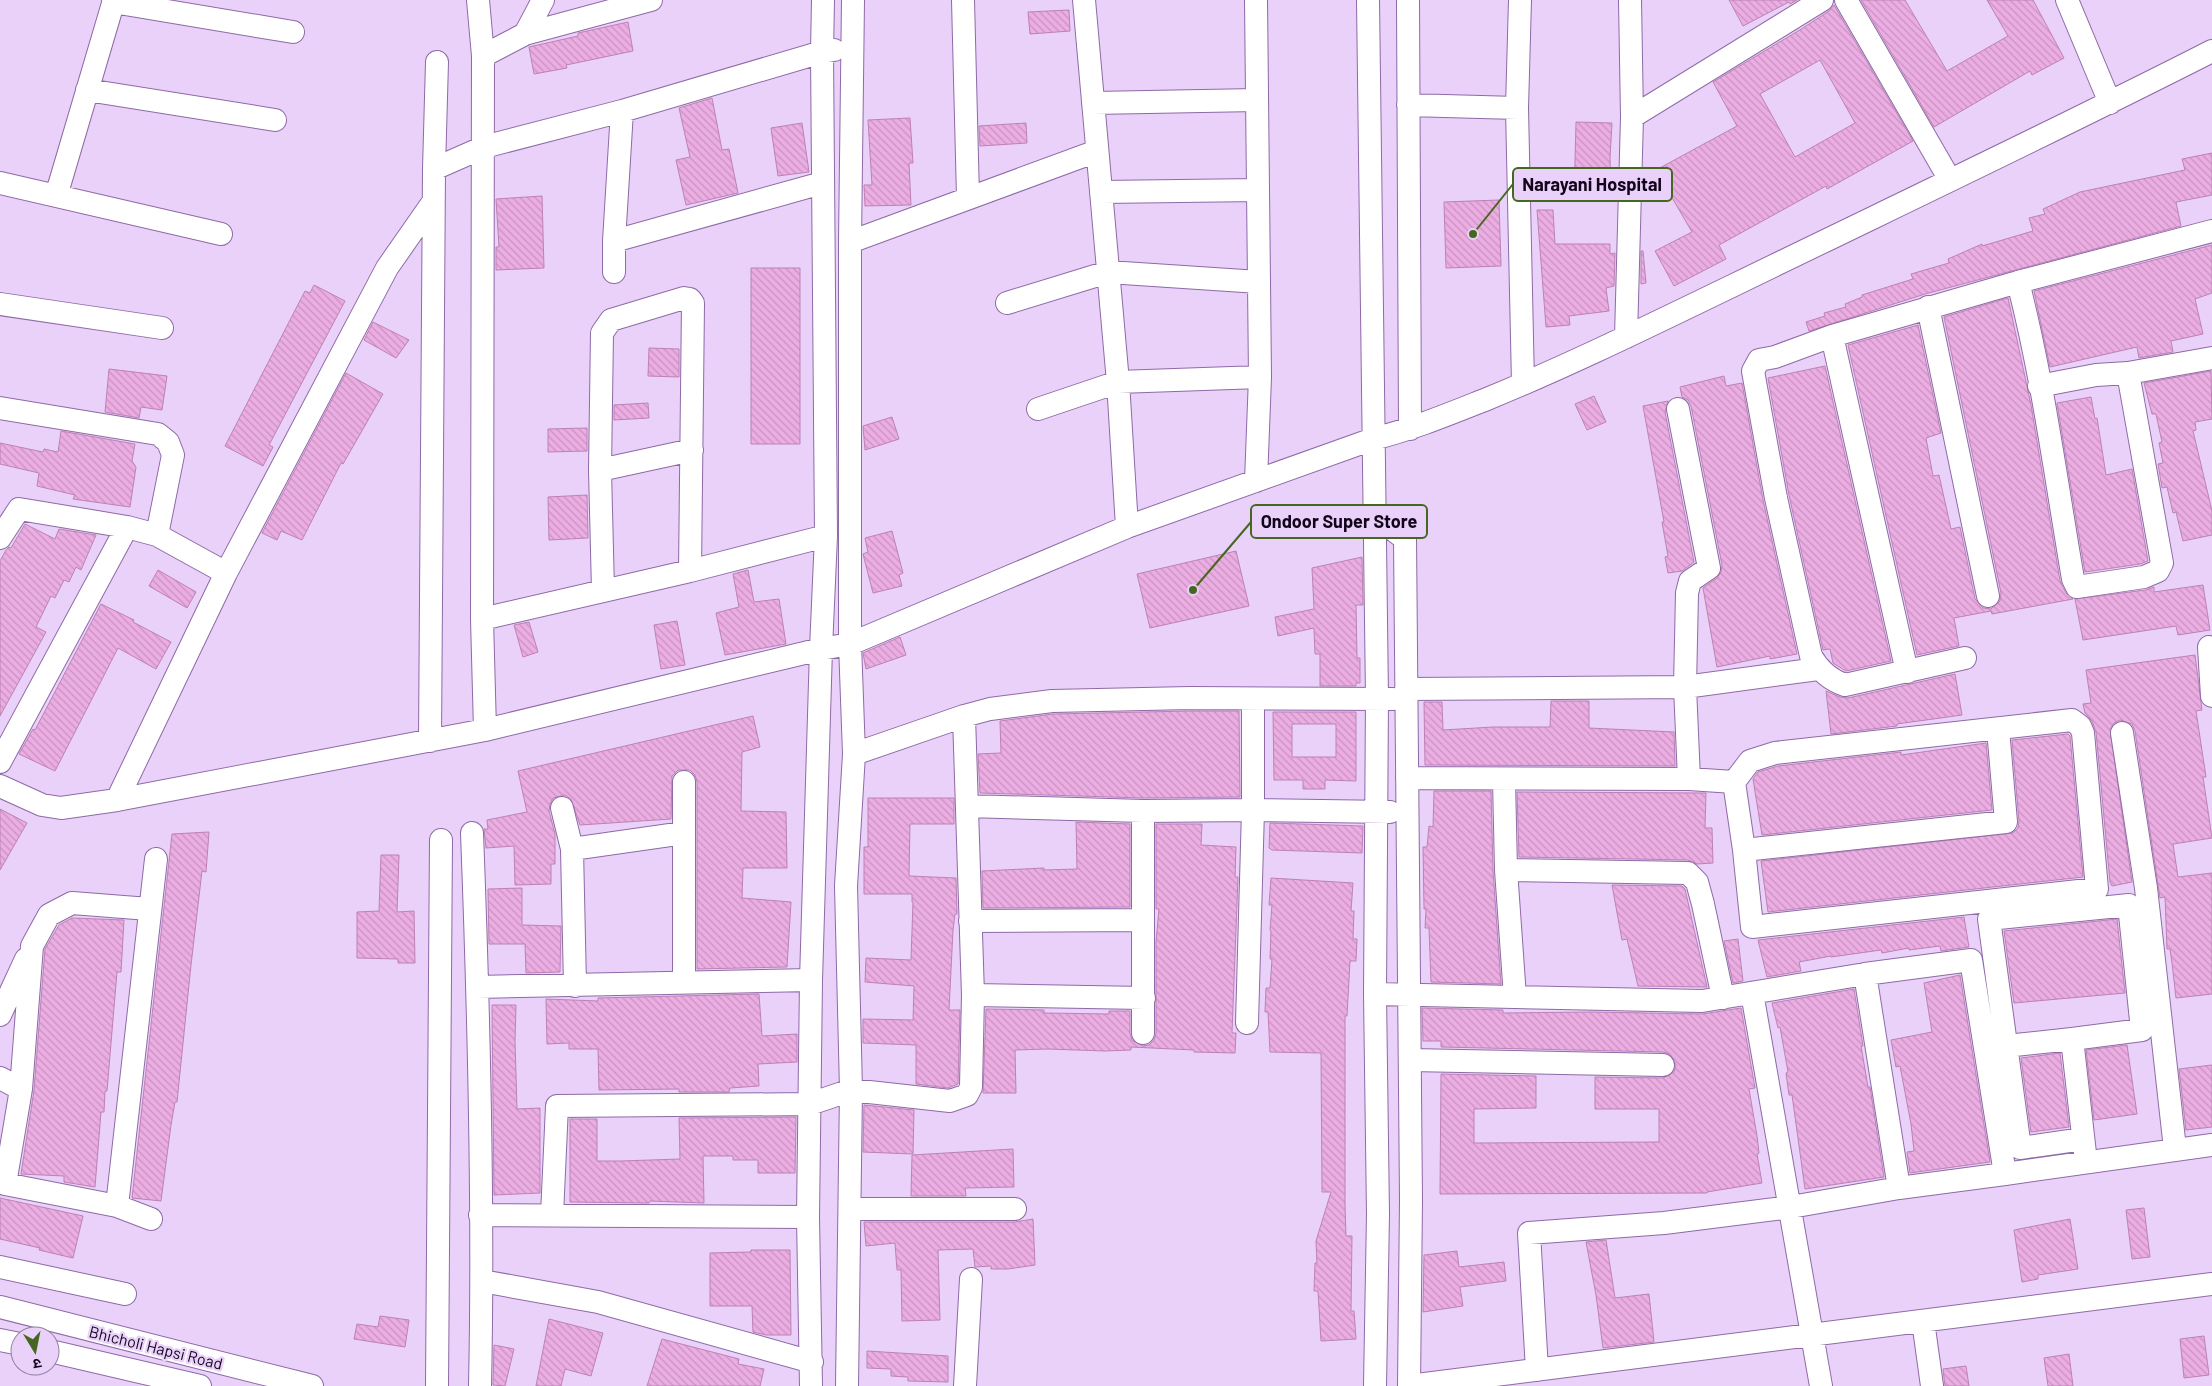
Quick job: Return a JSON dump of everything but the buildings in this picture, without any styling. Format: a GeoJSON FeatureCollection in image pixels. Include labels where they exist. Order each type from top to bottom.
{"type":"FeatureCollection","features":[{"type":"Feature","properties":{"kind":"street"},"geometry":{"type":"LineString","coordinates":[[478,0],[483,56],[484,147],[482,619],[486,730]]}},
{"type":"Feature","properties":{"kind":"street"},"geometry":{"type":"LineString","coordinates":[[525,34],[543,0]]}},
{"type":"Feature","properties":{"kind":"street"},"geometry":{"type":"LineString","coordinates":[[812,1386],[808,1217],[812,980],[826,536],[822,183],[823,0]]}},
{"type":"Feature","properties":{"kind":"street"},"geometry":{"type":"LineString","coordinates":[[847,1386],[851,1090],[846,886],[854,754],[850,644],[850,242],[853,0]]}},
{"type":"Feature","properties":{"kind":"street"},"geometry":{"type":"LineString","coordinates":[[963,0],[968,197]]}},
{"type":"Feature","properties":{"kind":"street"},"geometry":{"type":"LineString","coordinates":[[1084,0],[1118,382],[1126,527]]}},
{"type":"Feature","properties":{"kind":"street"},"geometry":{"type":"LineString","coordinates":[[1256,0],[1260,377],[1256,481]]}},
{"type":"Feature","properties":{"kind":"street"},"geometry":{"type":"LineString","coordinates":[[1368,0],[1377,698],[1375,994],[1378,1214],[1375,1386]]}},
{"type":"Feature","properties":{"kind":"street"},"geometry":{"type":"LineString","coordinates":[[1408,0],[1410,429]]}},
{"type":"Feature","properties":{"kind":"street"},"geometry":{"type":"LineString","coordinates":[[1520,0],[1517,108],[1523,384]]}},
{"type":"Feature","properties":{"kind":"street"},"geometry":{"type":"LineString","coordinates":[[1626,337],[1632,117],[1630,0]]}},
{"type":"Feature","properties":{"kind":"street"},"geometry":{"type":"LineString","coordinates":[[1632,117],[1822,0]]}},
{"type":"Feature","properties":{"kind":"street"},"geometry":{"type":"LineString","coordinates":[[1846,0],[1950,180]]}},
{"type":"Feature","properties":{"kind":"street"},"geometry":{"type":"LineString","coordinates":[[2068,0],[2110,103]]}},
{"type":"Feature","properties":{"kind":"street"},"geometry":{"type":"LineString","coordinates":[[54,195],[59,186],[114,1],[293,32]]}},
{"type":"Feature","properties":{"kind":"street"},"geometry":{"type":"LineString","coordinates":[[483,56],[525,34],[643,1]]}},
{"type":"Feature","properties":{"kind":"street"},"geometry":{"type":"LineString","coordinates":[[434,169],[484,147],[622,111],[822,52],[852,48]]}},
{"type":"Feature","properties":{"kind":"street"},"geometry":{"type":"LineString","coordinates":[[0,786],[42,805],[61,808],[117,800],[486,730],[821,649],[850,644],[1126,527],[1373,438],[1410,429],[1523,384],[1626,337],[2110,103],[2212,51]]}},
{"type":"Feature","properties":{"kind":"street"},"geometry":{"type":"LineString","coordinates":[[430,741],[434,169],[437,62]]}},
{"type":"Feature","properties":{"kind":"street"},"geometry":{"type":"LineString","coordinates":[[87,90],[275,120]]}},
{"type":"Feature","properties":{"kind":"street"},"geometry":{"type":"LineString","coordinates":[[1093,103],[1257,100]]}},
{"type":"Feature","properties":{"kind":"street"},"geometry":{"type":"LineString","coordinates":[[1408,105],[1517,108]]}},
{"type":"Feature","properties":{"kind":"street"},"geometry":{"type":"LineString","coordinates":[[614,272],[614,241],[622,111]]}},
{"type":"Feature","properties":{"kind":"street"},"geometry":{"type":"LineString","coordinates":[[850,242],[1097,151]]}},
{"type":"Feature","properties":{"kind":"street"},"geometry":{"type":"LineString","coordinates":[[0,183],[221,234]]}},
{"type":"Feature","properties":{"kind":"street"},"geometry":{"type":"LineString","coordinates":[[614,241],[822,183]]}},
{"type":"Feature","properties":{"kind":"street"},"geometry":{"type":"LineString","coordinates":[[1101,192],[1258,190]]}},
{"type":"Feature","properties":{"kind":"street"},"geometry":{"type":"LineString","coordinates":[[117,800],[226,573],[387,268],[434,202]]}},
{"type":"Feature","properties":{"kind":"street"},"geometry":{"type":"LineString","coordinates":[[1965,658],[1845,685],[1834,681],[1818,669],[1811,656],[1776,498],[1753,371],[1759,360],[1775,357],[1832,336],[1928,307],[2212,231]]}},
{"type":"Feature","properties":{"kind":"street"},"geometry":{"type":"LineString","coordinates":[[1007,303],[1108,272],[1259,282]]}},
{"type":"Feature","properties":{"kind":"street"},"geometry":{"type":"LineString","coordinates":[[2018,282],[2033,340],[2039,386],[2076,588],[2144,577],[2158,571],[2162,563],[2128,373]]}},
{"type":"Feature","properties":{"kind":"street"},"geometry":{"type":"LineString","coordinates":[[603,591],[600,470],[602,333],[611,320],[684,298],[690,299],[693,303],[690,572]]}},
{"type":"Feature","properties":{"kind":"street"},"geometry":{"type":"LineString","coordinates":[[0,304],[162,328]]}},
{"type":"Feature","properties":{"kind":"street"},"geometry":{"type":"LineString","coordinates":[[1928,307],[1988,596]]}},
{"type":"Feature","properties":{"kind":"street"},"geometry":{"type":"LineString","coordinates":[[1832,336],[1907,672]]}},
{"type":"Feature","properties":{"kind":"street"},"geometry":{"type":"LineString","coordinates":[[2039,386],[2096,375],[2128,373],[2212,358]]}},
{"type":"Feature","properties":{"kind":"street"},"geometry":{"type":"LineString","coordinates":[[1038,409],[1118,382],[1260,377]]}},
{"type":"Feature","properties":{"kind":"street"},"geometry":{"type":"LineString","coordinates":[[0,408],[158,434],[168,442],[174,455],[157,535]]}},
{"type":"Feature","properties":{"kind":"street"},"geometry":{"type":"LineString","coordinates":[[1678,409],[1709,568],[1690,581],[1687,593],[1685,687],[1689,779]]}},
{"type":"Feature","properties":{"kind":"street"},"geometry":{"type":"LineString","coordinates":[[600,470],[692,450]]}},
{"type":"Feature","properties":{"kind":"street"},"geometry":{"type":"LineString","coordinates":[[0,538],[10,507],[127,527],[157,535],[226,573]]}},
{"type":"Feature","properties":{"kind":"street"},"geometry":{"type":"LineString","coordinates":[[1374,515],[1405,539],[1411,1200],[1409,1386],[2212,1284]]}},
{"type":"Feature","properties":{"kind":"street"},"geometry":{"type":"LineString","coordinates":[[0,762],[127,527]]}},
{"type":"Feature","properties":{"kind":"street"},"geometry":{"type":"LineString","coordinates":[[482,619],[690,572],[826,536]]}},
{"type":"Feature","properties":{"kind":"street"},"geometry":{"type":"LineString","coordinates":[[2210,661],[2212,696]]}},
{"type":"Feature","properties":{"kind":"street"},"geometry":{"type":"LineString","coordinates":[[854,754],[964,716],[990,709],[1052,701],[1190,698],[1377,698],[1406,694],[1685,687],[1818,669]]}},
{"type":"Feature","properties":{"kind":"street"},"geometry":{"type":"LineString","coordinates":[[1248,1023],[1253,810],[1252,699]]}},
{"type":"Feature","properties":{"kind":"street"},"geometry":{"type":"LineString","coordinates":[[552,1215],[557,1106],[810,1104],[851,1090],[950,1101],[967,1094],[971,1087],[974,995],[964,716]]}},
{"type":"Feature","properties":{"kind":"street"},"geometry":{"type":"LineString","coordinates":[[2072,720],[2080,726],[2083,732],[2097,889],[1752,927],[1744,850],[1734,782],[1750,761],[1775,753],[2072,720]]}},
{"type":"Feature","properties":{"kind":"street"},"geometry":{"type":"LineString","coordinates":[[1744,850],[2006,822],[1998,729]]}},
{"type":"Feature","properties":{"kind":"street"},"geometry":{"type":"LineString","coordinates":[[2122,732],[2147,897],[2175,1149]]}},
{"type":"Feature","properties":{"kind":"street"},"geometry":{"type":"LineString","coordinates":[[1407,778],[1504,780],[1689,779],[1734,782]]}},
{"type":"Feature","properties":{"kind":"street"},"geometry":{"type":"LineString","coordinates":[[1504,780],[1506,870],[1515,997]]}},
{"type":"Feature","properties":{"kind":"street"},"geometry":{"type":"LineString","coordinates":[[684,782],[684,982]]}},
{"type":"Feature","properties":{"kind":"street"},"geometry":{"type":"LineString","coordinates":[[968,806],[1143,811],[1407,812]]}},
{"type":"Feature","properties":{"kind":"street"},"geometry":{"type":"LineString","coordinates":[[562,808],[572,849],[575,986]]}},
{"type":"Feature","properties":{"kind":"street"},"geometry":{"type":"LineString","coordinates":[[1143,811],[1143,1033]]}},
{"type":"Feature","properties":{"kind":"street"},"geometry":{"type":"LineString","coordinates":[[472,833],[478,987],[482,1281],[480,1386]]}},
{"type":"Feature","properties":{"kind":"street"},"geometry":{"type":"LineString","coordinates":[[572,849],[684,833]]}},
{"type":"Feature","properties":{"kind":"street"},"geometry":{"type":"LineString","coordinates":[[437,1386],[442,840]]}},
{"type":"Feature","properties":{"kind":"street"},"geometry":{"type":"LineString","coordinates":[[117,1206],[156,859]]}},
{"type":"Feature","properties":{"kind":"street"},"geometry":{"type":"LineString","coordinates":[[1506,870],[1688,873],[1697,882],[1723,998]]}},
{"type":"Feature","properties":{"kind":"street"},"geometry":{"type":"LineString","coordinates":[[0,1015],[32,946],[50,915],[72,903],[149,909]]}},
{"type":"Feature","properties":{"kind":"street"},"geometry":{"type":"LineString","coordinates":[[2006,1046],[2142,1030],[2128,905],[1989,920],[2006,1046],[2020,1148],[2083,1139]]}},
{"type":"Feature","properties":{"kind":"street"},"geometry":{"type":"LineString","coordinates":[[970,921],[1143,920]]}},
{"type":"Feature","properties":{"kind":"street"},"geometry":{"type":"LineString","coordinates":[[32,946],[21,1089],[3,1183],[117,1206],[152,1218]]}},
{"type":"Feature","properties":{"kind":"street"},"geometry":{"type":"LineString","coordinates":[[1375,994],[1702,1001],[1865,974],[1971,960],[2005,1174]]}},
{"type":"Feature","properties":{"kind":"street"},"geometry":{"type":"LineString","coordinates":[[1865,974],[1899,1188]]}},
{"type":"Feature","properties":{"kind":"street"},"geometry":{"type":"LineString","coordinates":[[478,987],[812,980]]}},
{"type":"Feature","properties":{"kind":"street"},"geometry":{"type":"LineString","coordinates":[[1752,993],[1814,1335],[1821,1386]]}},
{"type":"Feature","properties":{"kind":"street"},"geometry":{"type":"LineString","coordinates":[[974,995],[1144,998]]}},
{"type":"Feature","properties":{"kind":"street"},"geometry":{"type":"LineString","coordinates":[[2072,1038],[2086,1162]]}},
{"type":"Feature","properties":{"kind":"street"},"geometry":{"type":"LineString","coordinates":[[1410,1060],[1663,1065]]}},
{"type":"Feature","properties":{"kind":"street"},"geometry":{"type":"LineString","coordinates":[[0,1078],[21,1089]]}},
{"type":"Feature","properties":{"kind":"street"},"geometry":{"type":"LineString","coordinates":[[1537,1370],[1528,1233],[1664,1224],[1791,1207],[1899,1188],[2212,1145]]}},
{"type":"Feature","properties":{"kind":"street"},"geometry":{"type":"LineString","coordinates":[[850,1209],[1015,1209]]}},
{"type":"Feature","properties":{"kind":"street"},"geometry":{"type":"LineString","coordinates":[[480,1215],[808,1217]]}},
{"type":"Feature","properties":{"kind":"street"},"geometry":{"type":"LineString","coordinates":[[0,1267],[125,1294]]}},
{"type":"Feature","properties":{"kind":"street"},"geometry":{"type":"LineString","coordinates":[[966,1386],[971,1279]]}},
{"type":"Feature","properties":{"kind":"street"},"geometry":{"type":"LineString","coordinates":[[482,1281],[598,1302],[812,1362]]}},
{"type":"Feature","properties":{"kind":"street","name":"Bhicholi Hapsi Road"},"geometry":{"type":"LineString","coordinates":[[0,1307],[312,1386]]}},
{"type":"Feature","properties":{"kind":"street"},"geometry":{"type":"LineString","coordinates":[[1923,1321],[1932,1386]]}},
{"type":"Feature","properties":{"kind":"street"},"geometry":{"type":"LineString","coordinates":[[116,1376],[126,1339]]}},
{"type":"Feature","properties":{"kind":"street"},"geometry":{"type":"LineString","coordinates":[[60,1355],[116,1376],[200,1386]]}},
{"type":"Feature","properties":{"kind":"place","name":"Narayani Hospital"},"geometry":{"type":"Point","coordinates":[1473,234]}},
{"type":"Feature","properties":{"kind":"place","name":"Ondoor Super Store"},"geometry":{"type":"Point","coordinates":[1193,590]}}]}
